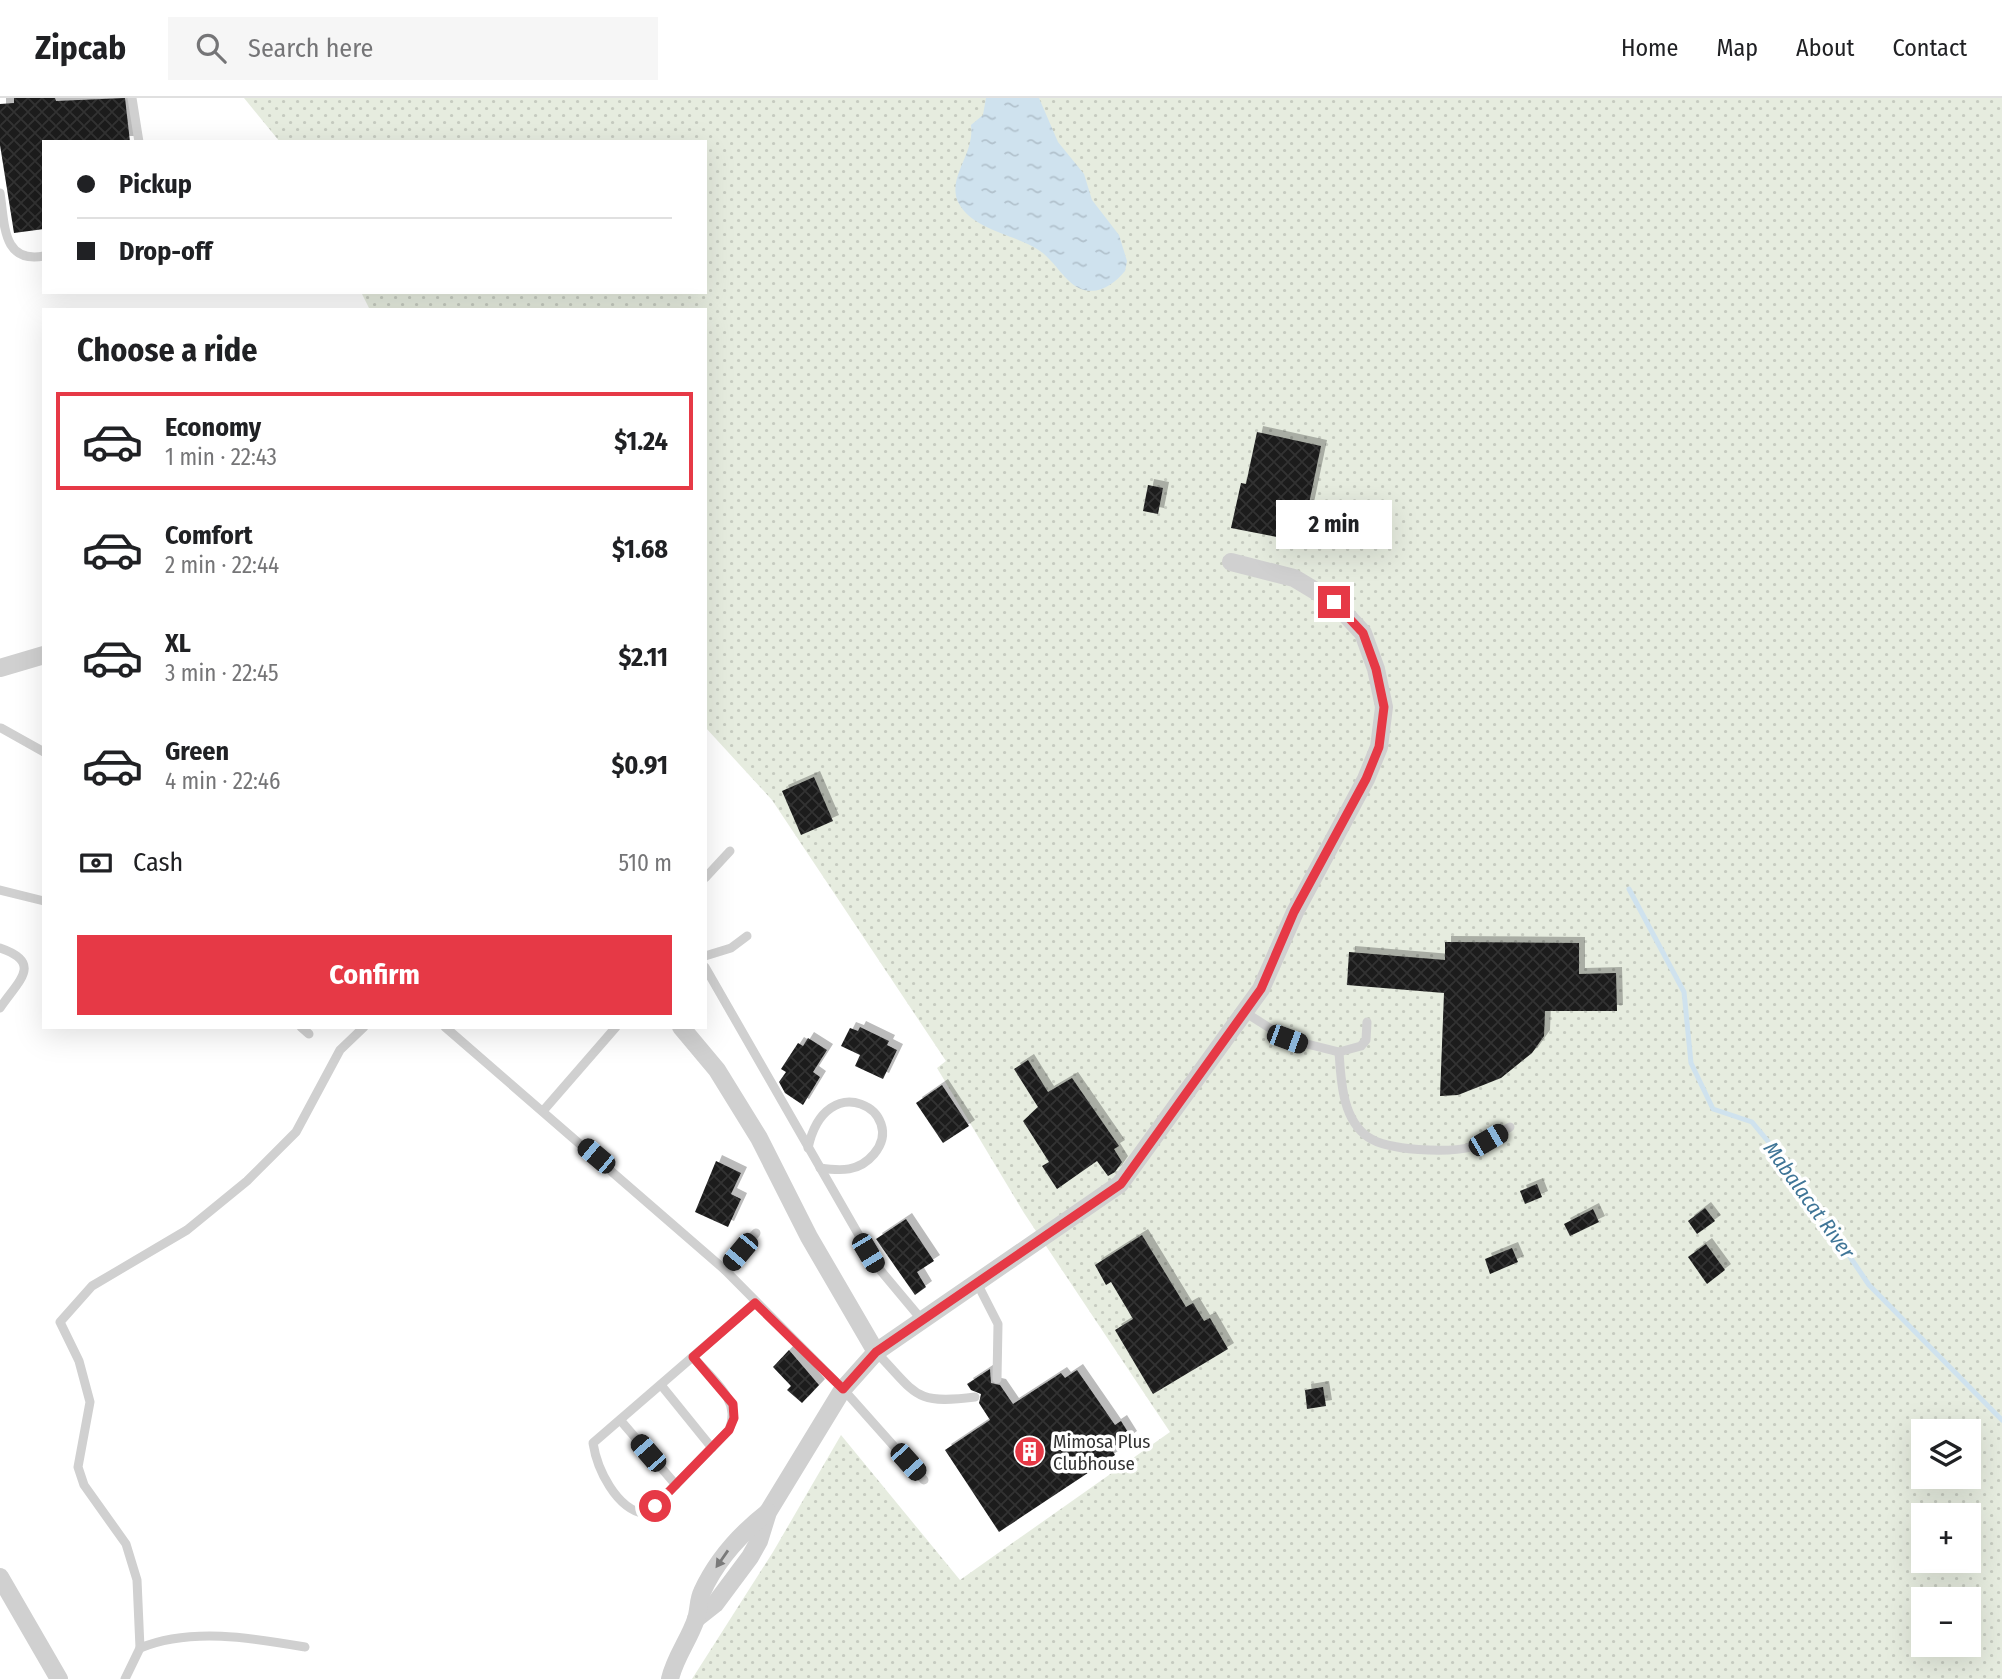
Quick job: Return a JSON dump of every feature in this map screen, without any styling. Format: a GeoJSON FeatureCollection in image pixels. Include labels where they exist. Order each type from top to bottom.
{"type":"FeatureCollection","features":[{"type":"Feature","properties":{"kind":"street"},"geometry":{"type":"LineString","coordinates":[[670,1679],[679,1652],[696,1619],[701,1594],[720,1561],[742,1533],[768,1512],[843,1389],[876,1352],[1121,1184],[1261,989],[1294,912],[1366,779],[1379,747],[1384,707],[1376,669],[1363,633],[1334,602],[1294,578],[1231,562]]}},
{"type":"Feature","properties":{"kind":"street"},"geometry":{"type":"LineString","coordinates":[[0,668],[42,656]]}},
{"type":"Feature","properties":{"kind":"street"},"geometry":{"type":"LineString","coordinates":[[683,1029],[717,1070],[759,1138],[809,1237],[876,1352]]}},
{"type":"Feature","properties":{"kind":"street"},"geometry":{"type":"LineString","coordinates":[[0,1577],[60,1679]]}},
{"type":"Feature","properties":{"kind":"lane"},"geometry":{"type":"LineString","coordinates":[[132,98],[139,140]]}},
{"type":"Feature","properties":{"kind":"lane"},"geometry":{"type":"LineString","coordinates":[[0,193],[9,242],[15,252],[30,258],[42,256]]}},
{"type":"Feature","properties":{"kind":"lane"},"geometry":{"type":"LineString","coordinates":[[1,728],[42,751]]}},
{"type":"Feature","properties":{"kind":"lane"},"geometry":{"type":"LineString","coordinates":[[707,876],[730,851]]}},
{"type":"Feature","properties":{"kind":"lane"},"geometry":{"type":"LineString","coordinates":[[0,890],[42,900]]}},
{"type":"Feature","properties":{"kind":"lane"},"geometry":{"type":"LineString","coordinates":[[707,955],[731,948],[747,936]]}},
{"type":"Feature","properties":{"kind":"lane"},"geometry":{"type":"LineString","coordinates":[[0,948],[19,955],[25,962],[25,971],[0,1008]]}},
{"type":"Feature","properties":{"kind":"lane"},"geometry":{"type":"LineString","coordinates":[[707,971],[876,1265],[922,1320]]}},
{"type":"Feature","properties":{"kind":"lane"},"geometry":{"type":"LineString","coordinates":[[1245,1013],[1287,1039],[1339,1052],[1361,1046],[1366,1040],[1367,1023]]}},
{"type":"Feature","properties":{"kind":"lane"},"geometry":{"type":"LineString","coordinates":[[303,1029],[309,1034]]}},
{"type":"Feature","properties":{"kind":"lane"},"geometry":{"type":"LineString","coordinates":[[125,1679],[140,1648],[137,1580],[126,1544],[85,1485],[78,1467],[90,1402],[79,1361],[60,1322],[92,1286],[187,1230],[247,1181],[296,1132],[340,1051],[362,1029]]}},
{"type":"Feature","properties":{"kind":"lane"},"geometry":{"type":"LineString","coordinates":[[447,1029],[725,1270],[843,1389],[924,1480]]}},
{"type":"Feature","properties":{"kind":"lane"},"geometry":{"type":"LineString","coordinates":[[543,1111],[614,1029]]}},
{"type":"Feature","properties":{"kind":"lane"},"geometry":{"type":"LineString","coordinates":[[1339,1052],[1341,1088],[1352,1118],[1368,1137],[1389,1145],[1415,1149],[1469,1148],[1510,1127]]}},
{"type":"Feature","properties":{"kind":"lane"},"geometry":{"type":"LineString","coordinates":[[808,1148],[818,1120],[833,1105],[852,1101],[862,1103],[877,1115],[881,1124],[881,1143],[870,1159],[848,1171],[820,1168]]}},
{"type":"Feature","properties":{"kind":"lane"},"geometry":{"type":"LineString","coordinates":[[725,1270],[756,1233]]}},
{"type":"Feature","properties":{"kind":"lane"},"geometry":{"type":"LineString","coordinates":[[977,1283],[998,1324],[996,1379]]}},
{"type":"Feature","properties":{"kind":"lane"},"geometry":{"type":"LineString","coordinates":[[693,1357],[733,1404],[734,1418],[729,1430],[676,1485],[645,1514],[638,1513],[614,1491],[597,1464],[593,1443],[755,1303]]}},
{"type":"Feature","properties":{"kind":"lane"},"geometry":{"type":"LineString","coordinates":[[876,1352],[922,1399],[942,1401],[975,1397]]}},
{"type":"Feature","properties":{"kind":"lane"},"geometry":{"type":"LineString","coordinates":[[661,1385],[712,1448]]}},
{"type":"Feature","properties":{"kind":"lane"},"geometry":{"type":"LineString","coordinates":[[621,1421],[676,1485]]}},
{"type":"Feature","properties":{"kind":"lane"},"geometry":{"type":"LineString","coordinates":[[140,1648],[159,1640],[181,1637],[277,1641],[305,1647]]}},
{"type":"Feature","properties":{"kind":"shaded area"},"geometry":{"type":"Polygon","coordinates":[[[244,98],[2002,98],[2002,1679],[692,1679],[773,1552],[841,1435],[960,1580],[1170,1432],[1024,1213],[937,1068],[946,1061],[772,800],[707,729],[707,308],[369,308],[362,294],[707,294],[707,140],[278,140],[244,98]]]}},
{"type":"Feature","properties":{"kind":"water"},"geometry":{"type":"Polygon","coordinates":[[[986,98],[1039,98],[1058,142],[1084,174],[1092,200],[1119,235],[1127,261],[1125,271],[1112,283],[1102,289],[1090,291],[1078,288],[1040,251],[984,226],[965,212],[958,202],[956,184],[969,146],[971,125],[983,115],[986,98]]]}},
{"type":"Feature","properties":{"kind":"building"},"geometry":{"type":"Polygon","coordinates":[[[14,98],[55,98],[56,101],[125,98],[130,140],[42,140],[42,229],[14,233],[0,145],[0,104],[14,103],[14,98]]]}},
{"type":"Feature","properties":{"kind":"building"},"geometry":{"type":"Polygon","coordinates":[[[1257,432],[1321,446],[1306,518],[1292,515],[1287,539],[1231,528],[1241,483],[1246,484],[1257,432]]]}},
{"type":"Feature","properties":{"kind":"building"},"geometry":{"type":"Polygon","coordinates":[[[1148,485],[1163,488],[1158,514],[1143,511],[1148,485]]]}},
{"type":"Feature","properties":{"kind":"building"},"geometry":{"type":"Polygon","coordinates":[[[814,777],[833,821],[801,835],[782,791],[814,777]]]}},
{"type":"Feature","properties":{"kind":"building"},"geometry":{"type":"Polygon","coordinates":[[[1445,942],[1579,943],[1579,974],[1616,973],[1617,1011],[1545,1011],[1544,1036],[1532,1053],[1501,1078],[1458,1095],[1440,1096],[1444,993],[1347,985],[1349,952],[1445,960],[1445,942]]]}},
{"type":"Feature","properties":{"kind":"building"},"geometry":{"type":"Polygon","coordinates":[[[860,1027],[889,1041],[887,1045],[897,1050],[883,1079],[855,1066],[860,1055],[841,1046],[850,1028],[858,1031],[860,1027]]]}},
{"type":"Feature","properties":{"kind":"building"},"geometry":{"type":"Polygon","coordinates":[[[808,1038],[827,1050],[813,1072],[820,1077],[803,1105],[785,1093],[779,1082],[786,1072],[781,1069],[798,1043],[803,1046],[808,1038]]]}},
{"type":"Feature","properties":{"kind":"building"},"geometry":{"type":"Polygon","coordinates":[[[1028,1060],[1048,1092],[1072,1078],[1119,1146],[1114,1149],[1122,1162],[1115,1172],[1108,1176],[1097,1161],[1057,1189],[1042,1166],[1049,1162],[1023,1121],[1038,1107],[1014,1069],[1028,1060]]]}},
{"type":"Feature","properties":{"kind":"building"},"geometry":{"type":"Polygon","coordinates":[[[942,1085],[969,1126],[943,1143],[916,1103],[942,1085]]]}},
{"type":"Feature","properties":{"kind":"building"},"geometry":{"type":"Polygon","coordinates":[[[716,1161],[741,1173],[731,1194],[741,1199],[728,1227],[695,1212],[716,1161]]]}},
{"type":"Feature","properties":{"kind":"building"},"geometry":{"type":"Polygon","coordinates":[[[1537,1184],[1542,1197],[1525,1204],[1520,1191],[1537,1184]]]}},
{"type":"Feature","properties":{"kind":"building"},"geometry":{"type":"Polygon","coordinates":[[[1705,1208],[1715,1221],[1697,1234],[1688,1221],[1705,1208]]]}},
{"type":"Feature","properties":{"kind":"building"},"geometry":{"type":"Polygon","coordinates":[[[1593,1209],[1599,1222],[1570,1236],[1564,1224],[1593,1209]]]}},
{"type":"Feature","properties":{"kind":"building"},"geometry":{"type":"Polygon","coordinates":[[[906,1219],[934,1261],[917,1272],[926,1287],[915,1295],[876,1239],[906,1219]]]}},
{"type":"Feature","properties":{"kind":"building"},"geometry":{"type":"Polygon","coordinates":[[[1142,1235],[1186,1307],[1193,1303],[1204,1321],[1210,1318],[1228,1349],[1153,1394],[1115,1330],[1133,1319],[1111,1282],[1106,1285],[1095,1265],[1142,1235]]]}},
{"type":"Feature","properties":{"kind":"building"},"geometry":{"type":"Polygon","coordinates":[[[1706,1244],[1725,1270],[1707,1284],[1688,1257],[1706,1244]]]}},
{"type":"Feature","properties":{"kind":"building"},"geometry":{"type":"Polygon","coordinates":[[[1512,1248],[1518,1262],[1490,1274],[1485,1259],[1512,1248]]]}},
{"type":"Feature","properties":{"kind":"building"},"geometry":{"type":"Polygon","coordinates":[[[789,1350],[819,1385],[802,1403],[787,1390],[791,1386],[773,1367],[789,1350]]]}},
{"type":"Feature","properties":{"kind":"building","name":"Mimosa Plus Clubhouse"},"geometry":{"type":"Polygon","coordinates":[[[990,1369],[991,1383],[1000,1385],[1013,1404],[1061,1373],[1065,1378],[1077,1370],[1115,1425],[1121,1421],[1131,1437],[1112,1450],[1115,1455],[999,1532],[945,1450],[990,1420],[979,1403],[981,1394],[971,1390],[967,1384],[990,1369]]]}},
{"type":"Feature","properties":{"kind":"building"},"geometry":{"type":"Polygon","coordinates":[[[1323,1387],[1326,1406],[1307,1409],[1305,1390],[1323,1387]]]}},
{"type":"Feature","properties":{"kind":"waterway","name":"Mabalacat River"},"geometry":{"type":"LineString","coordinates":[[1629,889],[1684,992],[1691,1063],[1713,1109],[1752,1122],[1790,1168],[1869,1285],[2002,1420]]}},
{"type":"Feature","properties":{"kind":"place","name":"Mimosa Plus Clubhouse"},"geometry":{"type":"Point","coordinates":[1030,1452]}},
{"type":"Feature","properties":{"kind":"route"},"geometry":{"type":"LineString","coordinates":[[655,1506],[729,1430],[734,1418],[733,1404],[693,1357],[755,1303],[843,1389],[876,1352],[1121,1184],[1261,989],[1294,912],[1366,779],[1379,747],[1384,707],[1376,669],[1363,633],[1334,602]]}}]}
